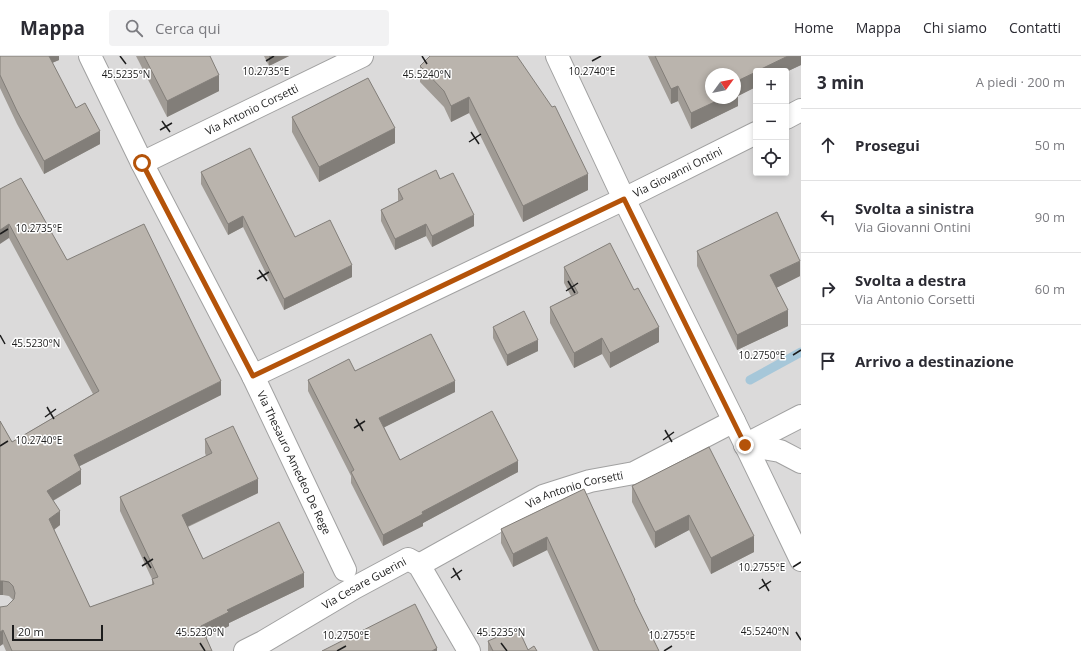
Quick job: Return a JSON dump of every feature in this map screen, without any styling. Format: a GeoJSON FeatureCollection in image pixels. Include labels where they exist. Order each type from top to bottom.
{"type":"FeatureCollection","features":[{"type":"Feature","properties":{"kind":"street","name":"Via Thesauro Amedeo De Rege"},"geometry":{"type":"LineString","coordinates":[[90,56],[142,163],[253,376],[345,570]]}},
{"type":"Feature","properties":{"kind":"street","name":"Via Antonio Corsetti"},"geometry":{"type":"LineString","coordinates":[[142,163],[362,56]]}},
{"type":"Feature","properties":{"kind":"street"},"geometry":{"type":"LineString","coordinates":[[557,56],[624,199],[801,560]]}},
{"type":"Feature","properties":{"kind":"street"},"geometry":{"type":"LineString","coordinates":[[789,116],[801,110]]}},
{"type":"Feature","properties":{"kind":"street","name":"Via Giovanni Ontini"},"geometry":{"type":"LineString","coordinates":[[253,376],[624,199],[753,134]]}},
{"type":"Feature","properties":{"kind":"street"},"geometry":{"type":"LineString","coordinates":[[745,445],[801,416]]}},
{"type":"Feature","properties":{"kind":"street","name":"Via Antonio Corsetti"},"geometry":{"type":"LineString","coordinates":[[419,565],[543,496],[590,481],[634,473],[734,421]]}},
{"type":"Feature","properties":{"kind":"street"},"geometry":{"type":"LineString","coordinates":[[745,445],[780,451],[801,462]]}},
{"type":"Feature","properties":{"kind":"street","name":"Via Cesare Guerini"},"geometry":{"type":"LineString","coordinates":[[258,648],[354,588],[408,559],[419,565],[468,651]]}},
{"type":"Feature","properties":{"kind":"shaded area"},"geometry":{"type":"Polygon","coordinates":[[[0,56],[801,56],[801,651],[0,651],[0,56]]]}},
{"type":"Feature","properties":{"kind":"building"},"geometry":{"type":"Polygon","coordinates":[[[0,56],[49,56],[76,108],[85,103],[100,131],[44,161],[17,111],[0,75],[0,56]]]}},
{"type":"Feature","properties":{"kind":"building"},"geometry":{"type":"Polygon","coordinates":[[[144,56],[210,56],[219,75],[167,101],[144,56]]]}},
{"type":"Feature","properties":{"kind":"building"},"geometry":{"type":"Polygon","coordinates":[[[430,56],[517,56],[552,107],[555,106],[588,174],[523,206],[469,97],[451,106],[444,91],[420,66],[430,56]]]}},
{"type":"Feature","properties":{"kind":"building"},"geometry":{"type":"Polygon","coordinates":[[[655,56],[788,56],[763,68],[753,68],[753,73],[741,79],[741,68],[705,68],[705,104],[710,104],[691,113],[678,86],[671,89],[655,56]]]}},
{"type":"Feature","properties":{"kind":"building"},"geometry":{"type":"Polygon","coordinates":[[[368,78],[395,128],[319,167],[292,117],[368,78]]]}},
{"type":"Feature","properties":{"kind":"building"},"geometry":{"type":"Polygon","coordinates":[[[250,148],[295,237],[330,220],[352,265],[284,299],[243,216],[228,224],[201,172],[250,148]]]}},
{"type":"Feature","properties":{"kind":"building"},"geometry":{"type":"Polygon","coordinates":[[[436,170],[440,179],[453,173],[474,215],[432,236],[426,224],[395,239],[381,210],[403,199],[398,189],[436,170]]]}},
{"type":"Feature","properties":{"kind":"building"},"geometry":{"type":"Polygon","coordinates":[[[21,178],[67,260],[144,224],[221,381],[74,455],[81,470],[47,491],[60,511],[49,519],[90,607],[154,584],[152,579],[158,577],[120,497],[212,453],[205,439],[233,426],[258,479],[182,515],[203,559],[279,522],[304,573],[227,610],[229,612],[201,626],[212,651],[12,651],[3,630],[0,632],[0,607],[7,606],[14,599],[15,593],[13,586],[9,582],[0,581],[0,421],[12,442],[99,391],[9,224],[0,230],[0,189],[21,178]]]}},
{"type":"Feature","properties":{"kind":"building"},"geometry":{"type":"Polygon","coordinates":[[[777,212],[800,261],[770,275],[788,310],[737,335],[697,251],[777,212]]]}},
{"type":"Feature","properties":{"kind":"building"},"geometry":{"type":"Polygon","coordinates":[[[610,243],[634,290],[638,288],[659,327],[610,353],[602,338],[574,353],[550,307],[578,293],[564,267],[610,243]]]}},
{"type":"Feature","properties":{"kind":"building"},"geometry":{"type":"Polygon","coordinates":[[[524,311],[538,340],[507,355],[493,327],[524,311]]]}},
{"type":"Feature","properties":{"kind":"building"},"geometry":{"type":"Polygon","coordinates":[[[431,334],[455,381],[379,418],[400,460],[492,411],[518,461],[422,512],[423,514],[383,535],[351,472],[354,470],[308,380],[349,359],[355,371],[431,334]]]}},
{"type":"Feature","properties":{"kind":"building"},"geometry":{"type":"Polygon","coordinates":[[[709,447],[754,536],[711,558],[689,515],[655,532],[632,486],[709,447]]]}},
{"type":"Feature","properties":{"kind":"building"},"geometry":{"type":"Polygon","coordinates":[[[584,489],[634,600],[659,651],[599,651],[547,537],[513,554],[501,529],[584,489]]]}},
{"type":"Feature","properties":{"kind":"building"},"geometry":{"type":"Polygon","coordinates":[[[415,604],[437,648],[432,651],[322,651],[415,604]]]}},
{"type":"Feature","properties":{"kind":"building"},"geometry":{"type":"Polygon","coordinates":[[[518,628],[528,650],[534,646],[537,651],[493,651],[488,641],[518,628]]]}},
{"type":"Feature","properties":{"kind":"waterway"},"geometry":{"type":"LineString","coordinates":[[750,380],[801,352]]}},
{"type":"Feature","properties":{"kind":"route"},"geometry":{"type":"LineString","coordinates":[[142,163],[253,376],[624,199],[745,445]]}}]}
